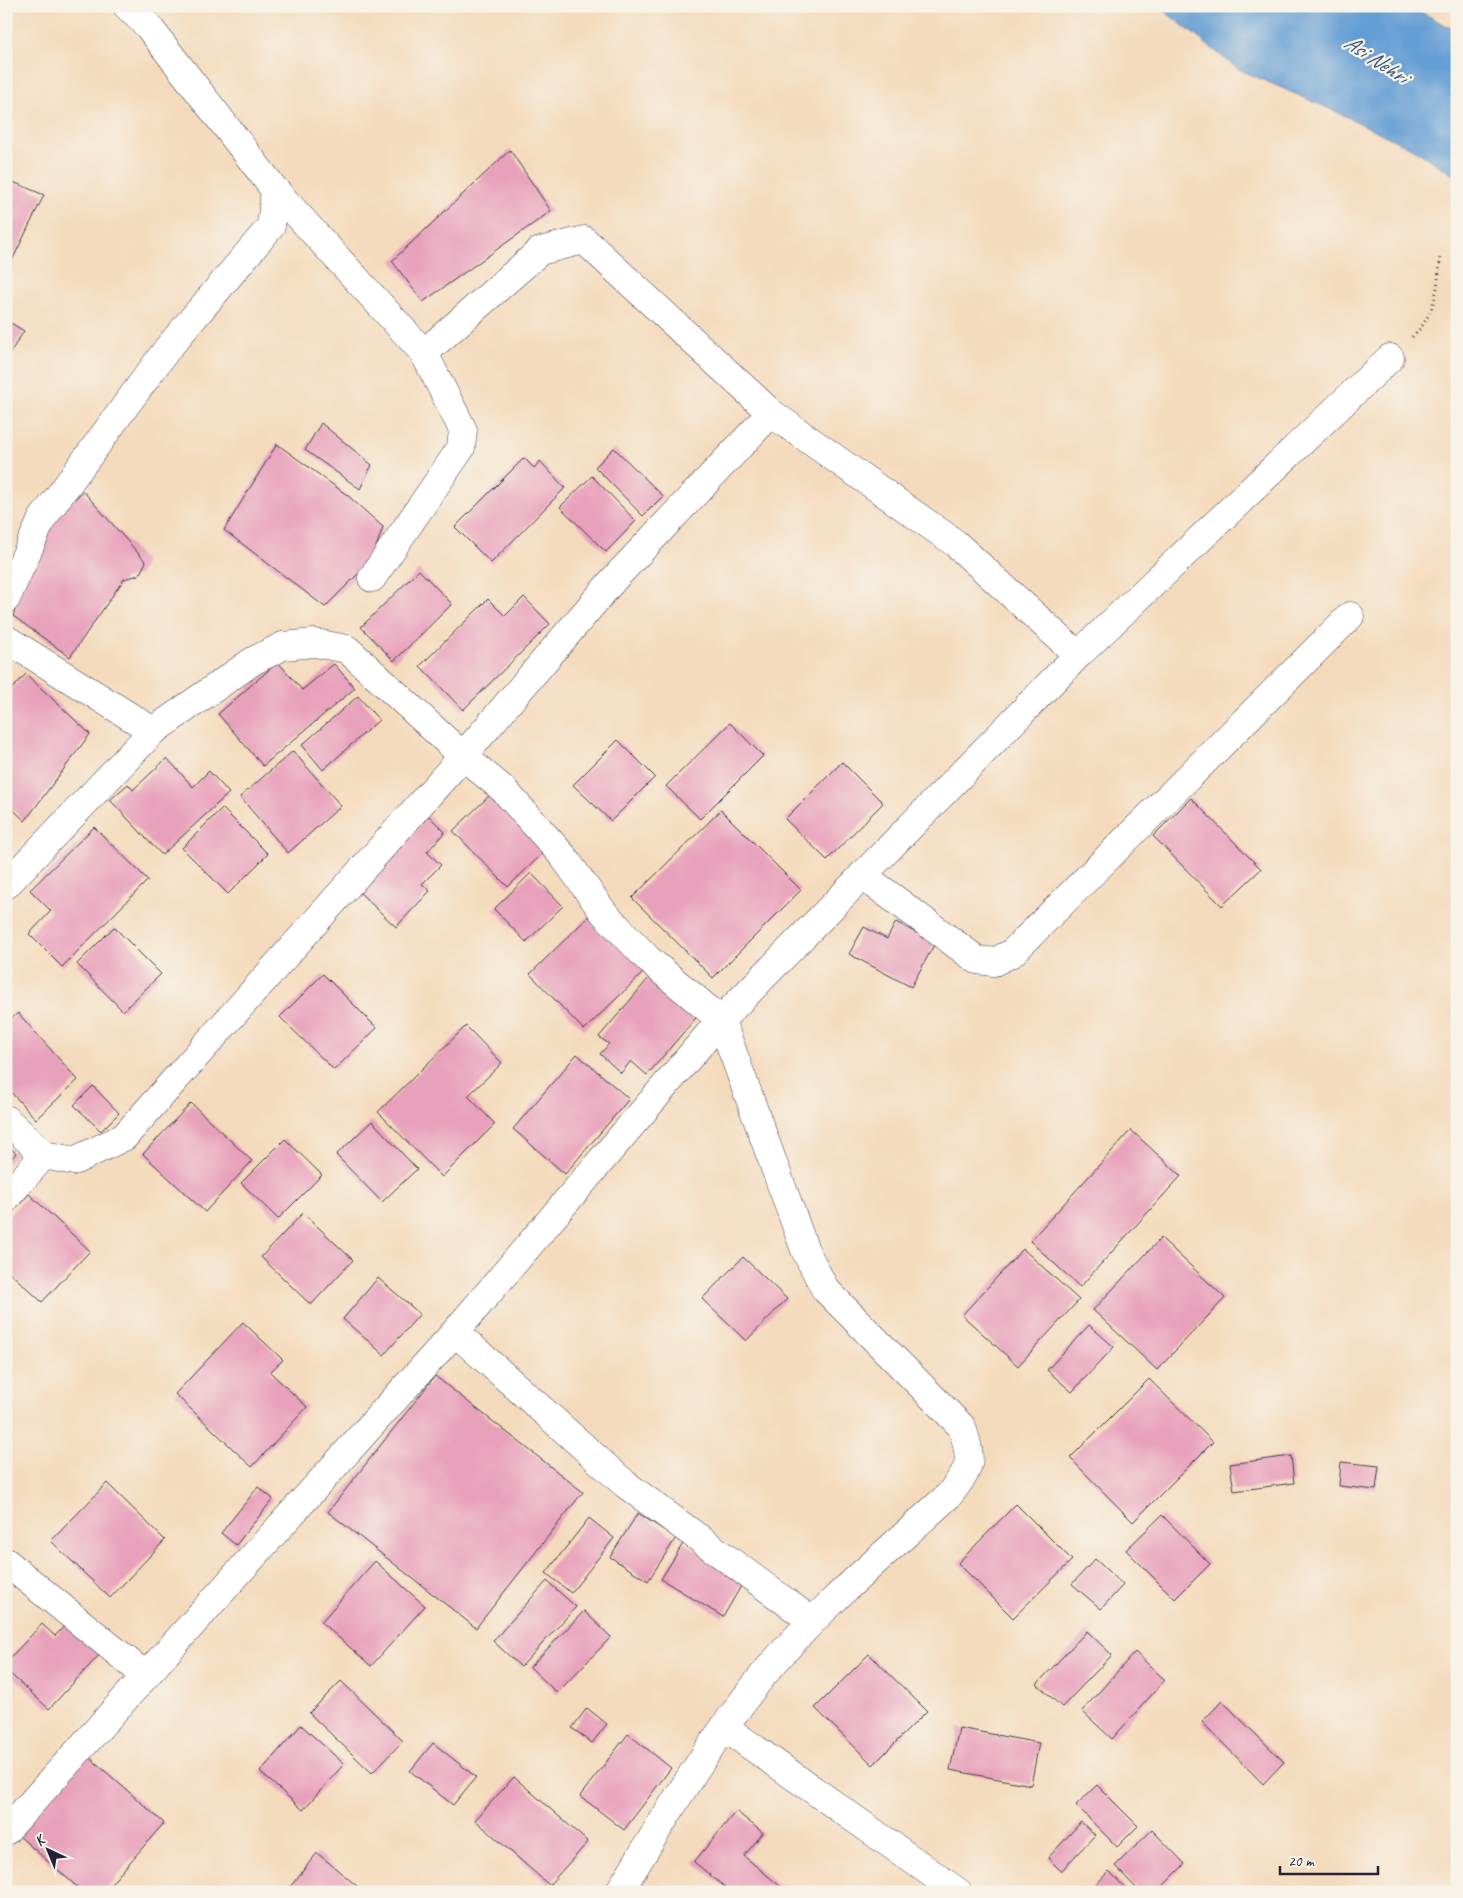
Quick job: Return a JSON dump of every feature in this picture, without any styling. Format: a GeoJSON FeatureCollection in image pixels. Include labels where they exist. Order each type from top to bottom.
{"type":"FeatureCollection","features":[{"type":"Feature","properties":{"kind":"street"},"geometry":{"type":"LineString","coordinates":[[127,6],[148,26],[275,190],[424,353],[463,430],[461,448],[372,578]]}},
{"type":"Feature","properties":{"kind":"street"},"geometry":{"type":"LineString","coordinates":[[6,599],[42,520],[168,348],[271,226],[275,190]]}},
{"type":"Feature","properties":{"kind":"street"},"geometry":{"type":"LineString","coordinates":[[424,353],[540,251],[584,240],[771,413],[954,543],[1078,655]]}},
{"type":"Feature","properties":{"kind":"street"},"geometry":{"type":"LineString","coordinates":[[6,1831],[455,1332],[721,1020],[1078,655],[1390,358]]}},
{"type":"Feature","properties":{"kind":"street"},"geometry":{"type":"LineString","coordinates":[[6,1119],[44,1156],[74,1161],[124,1137],[463,756],[614,579],[771,413]]}},
{"type":"Feature","properties":{"kind":"street"},"geometry":{"type":"LineString","coordinates":[[862,876],[977,960],[994,962],[1012,953],[1350,616]]}},
{"type":"Feature","properties":{"kind":"street"},"geometry":{"type":"LineString","coordinates":[[6,638],[153,731]]}},
{"type":"Feature","properties":{"kind":"street"},"geometry":{"type":"LineString","coordinates":[[6,885],[153,731],[253,661],[283,646],[315,643],[347,649],[463,756],[504,790],[564,856],[604,912],[649,960],[721,1020],[805,1250],[822,1283],[962,1427],[970,1452],[967,1472],[949,1495],[812,1621],[765,1674],[724,1727],[619,1892]]}},
{"type":"Feature","properties":{"kind":"street"},"geometry":{"type":"LineString","coordinates":[[6,1198],[44,1156]]}},
{"type":"Feature","properties":{"kind":"street"},"geometry":{"type":"LineString","coordinates":[[455,1332],[625,1484],[812,1621]]}},
{"type":"Feature","properties":{"kind":"street"},"geometry":{"type":"LineString","coordinates":[[6,1562],[146,1675]]}},
{"type":"Feature","properties":{"kind":"street"},"geometry":{"type":"LineString","coordinates":[[724,1727],[958,1892]]}},
{"type":"Feature","properties":{"kind":"path"},"geometry":{"type":"LineString","coordinates":[[1390,358],[1422,328],[1437,296],[1440,258]]}},
{"type":"Feature","properties":{"kind":"water","name":"Asi Nehri"},"geometry":{"type":"Polygon","coordinates":[[[1158,6],[1409,6],[1457,31],[1457,177],[1415,150],[1337,112],[1238,69],[1158,6]]]}},
{"type":"Feature","properties":{"kind":"building"},"geometry":{"type":"Polygon","coordinates":[[[510,150],[551,211],[423,302],[392,261],[510,150]]]}},
{"type":"Feature","properties":{"kind":"building"},"geometry":{"type":"Polygon","coordinates":[[[6,179],[44,195],[6,273],[6,179]]]}},
{"type":"Feature","properties":{"kind":"building"},"geometry":{"type":"Polygon","coordinates":[[[6,320],[24,331],[6,359],[6,320]]]}},
{"type":"Feature","properties":{"kind":"building"},"geometry":{"type":"Polygon","coordinates":[[[321,423],[372,465],[360,489],[305,450],[321,423]]]}},
{"type":"Feature","properties":{"kind":"building"},"geometry":{"type":"Polygon","coordinates":[[[277,444],[347,495],[383,527],[371,561],[325,607],[224,530],[277,444]]]}},
{"type":"Feature","properties":{"kind":"building"},"geometry":{"type":"Polygon","coordinates":[[[614,448],[663,496],[643,516],[595,467],[614,448]]]}},
{"type":"Feature","properties":{"kind":"building"},"geometry":{"type":"Polygon","coordinates":[[[524,458],[534,468],[540,461],[565,488],[491,563],[455,527],[524,458]]]}},
{"type":"Feature","properties":{"kind":"building"},"geometry":{"type":"Polygon","coordinates":[[[592,476],[636,521],[606,552],[560,507],[592,476]]]}},
{"type":"Feature","properties":{"kind":"building"},"geometry":{"type":"Polygon","coordinates":[[[83,491],[146,562],[139,575],[124,579],[70,657],[13,616],[22,587],[49,524],[83,491]]]}},
{"type":"Feature","properties":{"kind":"building"},"geometry":{"type":"Polygon","coordinates":[[[419,570],[452,604],[394,661],[361,627],[419,570]]]}},
{"type":"Feature","properties":{"kind":"building"},"geometry":{"type":"Polygon","coordinates":[[[524,597],[550,624],[463,710],[420,666],[488,599],[505,616],[524,597]]]}},
{"type":"Feature","properties":{"kind":"building"},"geometry":{"type":"Polygon","coordinates":[[[278,662],[302,690],[334,664],[355,688],[263,766],[218,714],[278,662]]]}},
{"type":"Feature","properties":{"kind":"building"},"geometry":{"type":"Polygon","coordinates":[[[26,674],[90,734],[25,821],[6,803],[6,723],[9,719],[6,716],[6,695],[26,674]]]}},
{"type":"Feature","properties":{"kind":"building"},"geometry":{"type":"Polygon","coordinates":[[[358,696],[379,720],[323,770],[302,745],[358,696]]]}},
{"type":"Feature","properties":{"kind":"building"},"geometry":{"type":"Polygon","coordinates":[[[730,723],[763,756],[700,819],[666,786],[730,723]]]}},
{"type":"Feature","properties":{"kind":"building"},"geometry":{"type":"Polygon","coordinates":[[[618,740],[655,777],[611,821],[573,785],[618,740]]]}},
{"type":"Feature","properties":{"kind":"building"},"geometry":{"type":"Polygon","coordinates":[[[293,751],[341,806],[288,853],[240,797],[293,751]]]}},
{"type":"Feature","properties":{"kind":"building"},"geometry":{"type":"Polygon","coordinates":[[[167,758],[193,787],[209,771],[229,793],[162,855],[110,800],[128,784],[133,790],[167,758]]]}},
{"type":"Feature","properties":{"kind":"building"},"geometry":{"type":"Polygon","coordinates":[[[842,762],[883,803],[827,860],[785,819],[842,762]]]}},
{"type":"Feature","properties":{"kind":"building"},"geometry":{"type":"Polygon","coordinates":[[[492,793],[547,849],[508,887],[453,831],[492,793]]]}},
{"type":"Feature","properties":{"kind":"building"},"geometry":{"type":"Polygon","coordinates":[[[1191,798],[1261,869],[1222,906],[1153,836],[1191,798]]]}},
{"type":"Feature","properties":{"kind":"building"},"geometry":{"type":"Polygon","coordinates":[[[222,808],[268,854],[228,894],[182,848],[222,808]]]}},
{"type":"Feature","properties":{"kind":"building"},"geometry":{"type":"Polygon","coordinates":[[[721,810],[801,890],[713,978],[632,898],[721,810]]]}},
{"type":"Feature","properties":{"kind":"building"},"geometry":{"type":"Polygon","coordinates":[[[429,816],[445,832],[427,852],[441,865],[422,884],[430,891],[396,927],[358,891],[429,816]]]}},
{"type":"Feature","properties":{"kind":"building"},"geometry":{"type":"Polygon","coordinates":[[[94,827],[148,880],[62,967],[29,934],[51,911],[30,890],[94,827]]]}},
{"type":"Feature","properties":{"kind":"building"},"geometry":{"type":"Polygon","coordinates":[[[531,873],[563,906],[526,942],[494,909],[531,873]]]}},
{"type":"Feature","properties":{"kind":"building"},"geometry":{"type":"Polygon","coordinates":[[[591,914],[646,970],[584,1030],[530,974],[591,914]]]}},
{"type":"Feature","properties":{"kind":"building"},"geometry":{"type":"Polygon","coordinates":[[[896,922],[935,943],[911,987],[849,954],[864,927],[887,939],[896,922]]]}},
{"type":"Feature","properties":{"kind":"building"},"geometry":{"type":"Polygon","coordinates":[[[114,927],[161,974],[123,1011],[77,964],[114,927]]]}},
{"type":"Feature","properties":{"kind":"building"},"geometry":{"type":"Polygon","coordinates":[[[654,972],[701,1012],[647,1075],[631,1061],[621,1073],[600,1054],[609,1044],[599,1037],[654,972]]]}},
{"type":"Feature","properties":{"kind":"building"},"geometry":{"type":"Polygon","coordinates":[[[323,974],[377,1028],[334,1070],[280,1017],[323,974]]]}},
{"type":"Feature","properties":{"kind":"building"},"geometry":{"type":"Polygon","coordinates":[[[18,1013],[78,1080],[36,1119],[6,1087],[6,1023],[18,1013]]]}},
{"type":"Feature","properties":{"kind":"building"},"geometry":{"type":"Polygon","coordinates":[[[466,1026],[502,1063],[468,1096],[495,1124],[442,1177],[378,1112],[466,1026]]]}},
{"type":"Feature","properties":{"kind":"building"},"geometry":{"type":"Polygon","coordinates":[[[577,1054],[629,1099],[565,1174],[513,1129],[577,1054]]]}},
{"type":"Feature","properties":{"kind":"building"},"geometry":{"type":"Polygon","coordinates":[[[93,1086],[119,1113],[101,1131],[74,1105],[93,1086]]]}},
{"type":"Feature","properties":{"kind":"building"},"geometry":{"type":"Polygon","coordinates":[[[191,1103],[252,1161],[205,1212],[143,1154],[191,1103]]]}},
{"type":"Feature","properties":{"kind":"building"},"geometry":{"type":"Polygon","coordinates":[[[372,1121],[417,1169],[382,1202],[336,1155],[372,1121]]]}},
{"type":"Feature","properties":{"kind":"building"},"geometry":{"type":"Polygon","coordinates":[[[1131,1130],[1181,1176],[1080,1287],[1030,1241],[1131,1130]]]}},
{"type":"Feature","properties":{"kind":"building"},"geometry":{"type":"Polygon","coordinates":[[[285,1139],[322,1175],[278,1219],[241,1183],[285,1139]]]}},
{"type":"Feature","properties":{"kind":"building"},"geometry":{"type":"Polygon","coordinates":[[[6,1145],[16,1153],[6,1165],[6,1145]]]}},
{"type":"Feature","properties":{"kind":"building"},"geometry":{"type":"Polygon","coordinates":[[[29,1194],[90,1251],[42,1302],[6,1269],[6,1219],[29,1194]]]}},
{"type":"Feature","properties":{"kind":"building"},"geometry":{"type":"Polygon","coordinates":[[[303,1213],[353,1260],[311,1305],[261,1257],[303,1213]]]}},
{"type":"Feature","properties":{"kind":"building"},"geometry":{"type":"Polygon","coordinates":[[[1161,1238],[1225,1298],[1157,1370],[1093,1310],[1161,1238]]]}},
{"type":"Feature","properties":{"kind":"building"},"geometry":{"type":"Polygon","coordinates":[[[1023,1249],[1079,1300],[1018,1366],[962,1315],[1023,1249]]]}},
{"type":"Feature","properties":{"kind":"building"},"geometry":{"type":"Polygon","coordinates":[[[743,1257],[787,1299],[746,1341],[702,1299],[743,1257]]]}},
{"type":"Feature","properties":{"kind":"building"},"geometry":{"type":"Polygon","coordinates":[[[378,1278],[420,1314],[384,1355],[343,1319],[378,1278]]]}},
{"type":"Feature","properties":{"kind":"building"},"geometry":{"type":"Polygon","coordinates":[[[243,1322],[283,1360],[270,1372],[307,1407],[252,1467],[175,1394],[243,1322]]]}},
{"type":"Feature","properties":{"kind":"building"},"geometry":{"type":"Polygon","coordinates":[[[1089,1325],[1114,1347],[1072,1392],[1047,1370],[1089,1325]]]}},
{"type":"Feature","properties":{"kind":"building"},"geometry":{"type":"Polygon","coordinates":[[[435,1376],[583,1492],[476,1628],[328,1512],[435,1376]]]}},
{"type":"Feature","properties":{"kind":"building"},"geometry":{"type":"Polygon","coordinates":[[[1149,1379],[1213,1442],[1133,1522],[1070,1458],[1149,1379]]]}},
{"type":"Feature","properties":{"kind":"building"},"geometry":{"type":"Polygon","coordinates":[[[1291,1456],[1294,1483],[1234,1491],[1230,1464],[1291,1456]]]}},
{"type":"Feature","properties":{"kind":"building"},"geometry":{"type":"Polygon","coordinates":[[[1341,1462],[1379,1466],[1376,1490],[1339,1486],[1341,1462]]]}},
{"type":"Feature","properties":{"kind":"building"},"geometry":{"type":"Polygon","coordinates":[[[107,1483],[165,1540],[110,1598],[51,1541],[107,1483]]]}},
{"type":"Feature","properties":{"kind":"building"},"geometry":{"type":"Polygon","coordinates":[[[258,1487],[273,1499],[236,1545],[221,1533],[258,1487]]]}},
{"type":"Feature","properties":{"kind":"building"},"geometry":{"type":"Polygon","coordinates":[[[1016,1504],[1072,1560],[1013,1618],[958,1563],[1016,1504]]]}},
{"type":"Feature","properties":{"kind":"building"},"geometry":{"type":"Polygon","coordinates":[[[638,1513],[676,1538],[648,1581],[610,1557],[638,1513]]]}},
{"type":"Feature","properties":{"kind":"building"},"geometry":{"type":"Polygon","coordinates":[[[1162,1515],[1210,1564],[1175,1599],[1126,1550],[1162,1515]]]}},
{"type":"Feature","properties":{"kind":"building"},"geometry":{"type":"Polygon","coordinates":[[[589,1518],[614,1538],[571,1593],[546,1573],[589,1518]]]}},
{"type":"Feature","properties":{"kind":"building"},"geometry":{"type":"Polygon","coordinates":[[[684,1542],[745,1579],[723,1617],[661,1579],[684,1542]]]}},
{"type":"Feature","properties":{"kind":"building"},"geometry":{"type":"Polygon","coordinates":[[[1095,1559],[1123,1585],[1101,1609],[1072,1584],[1095,1559]]]}},
{"type":"Feature","properties":{"kind":"building"},"geometry":{"type":"Polygon","coordinates":[[[375,1561],[425,1606],[371,1666],[321,1622],[375,1561]]]}},
{"type":"Feature","properties":{"kind":"building"},"geometry":{"type":"Polygon","coordinates":[[[547,1581],[576,1607],[521,1667],[493,1641],[547,1581]]]}},
{"type":"Feature","properties":{"kind":"building"},"geometry":{"type":"Polygon","coordinates":[[[584,1611],[611,1637],[557,1693],[530,1667],[584,1611]]]}},
{"type":"Feature","properties":{"kind":"building"},"geometry":{"type":"Polygon","coordinates":[[[69,1621],[102,1652],[49,1709],[6,1670],[6,1662],[42,1624],[55,1636],[69,1621]]]}},
{"type":"Feature","properties":{"kind":"building"},"geometry":{"type":"Polygon","coordinates":[[[1087,1631],[1112,1655],[1062,1707],[1037,1684],[1087,1631]]]}},
{"type":"Feature","properties":{"kind":"building"},"geometry":{"type":"Polygon","coordinates":[[[1135,1652],[1165,1680],[1112,1739],[1082,1711],[1135,1652]]]}},
{"type":"Feature","properties":{"kind":"building"},"geometry":{"type":"Polygon","coordinates":[[[869,1654],[927,1711],[873,1765],[815,1708],[869,1654]]]}},
{"type":"Feature","properties":{"kind":"building"},"geometry":{"type":"Polygon","coordinates":[[[341,1681],[403,1741],[372,1773],[309,1713],[341,1681]]]}},
{"type":"Feature","properties":{"kind":"building"},"geometry":{"type":"Polygon","coordinates":[[[1222,1701],[1284,1762],[1263,1784],[1202,1722],[1222,1701]]]}},
{"type":"Feature","properties":{"kind":"building"},"geometry":{"type":"Polygon","coordinates":[[[587,1708],[607,1724],[592,1743],[572,1728],[587,1708]]]}},
{"type":"Feature","properties":{"kind":"building"},"geometry":{"type":"Polygon","coordinates":[[[301,1725],[344,1764],[303,1810],[260,1772],[301,1725]]]}},
{"type":"Feature","properties":{"kind":"building"},"geometry":{"type":"Polygon","coordinates":[[[959,1728],[1039,1743],[1031,1785],[950,1770],[959,1728]]]}},
{"type":"Feature","properties":{"kind":"building"},"geometry":{"type":"Polygon","coordinates":[[[628,1734],[671,1768],[624,1830],[580,1796],[628,1734]]]}},
{"type":"Feature","properties":{"kind":"building"},"geometry":{"type":"Polygon","coordinates":[[[433,1743],[476,1777],[453,1805],[410,1771],[433,1743]]]}},
{"type":"Feature","properties":{"kind":"building"},"geometry":{"type":"Polygon","coordinates":[[[88,1756],[164,1823],[104,1892],[83,1892],[18,1835],[88,1756]]]}},
{"type":"Feature","properties":{"kind":"building"},"geometry":{"type":"Polygon","coordinates":[[[514,1777],[588,1842],[549,1885],[475,1820],[514,1777]]]}},
{"type":"Feature","properties":{"kind":"building"},"geometry":{"type":"Polygon","coordinates":[[[1097,1785],[1138,1826],[1117,1847],[1076,1805],[1097,1785]]]}},
{"type":"Feature","properties":{"kind":"building"},"geometry":{"type":"Polygon","coordinates":[[[736,1811],[763,1833],[744,1856],[787,1892],[731,1892],[694,1862],[736,1811]]]}},
{"type":"Feature","properties":{"kind":"building"},"geometry":{"type":"Polygon","coordinates":[[[1081,1822],[1095,1835],[1061,1871],[1048,1858],[1081,1822]]]}},
{"type":"Feature","properties":{"kind":"building"},"geometry":{"type":"Polygon","coordinates":[[[1152,1830],[1185,1864],[1157,1892],[1140,1892],[1115,1866],[1152,1830]]]}},
{"type":"Feature","properties":{"kind":"building"},"geometry":{"type":"Polygon","coordinates":[[[317,1853],[357,1886],[352,1892],[286,1892],[317,1853]]]}},
{"type":"Feature","properties":{"kind":"building"},"geometry":{"type":"Polygon","coordinates":[[[1109,1871],[1129,1892],[1089,1892],[1109,1871]]]}}]}
